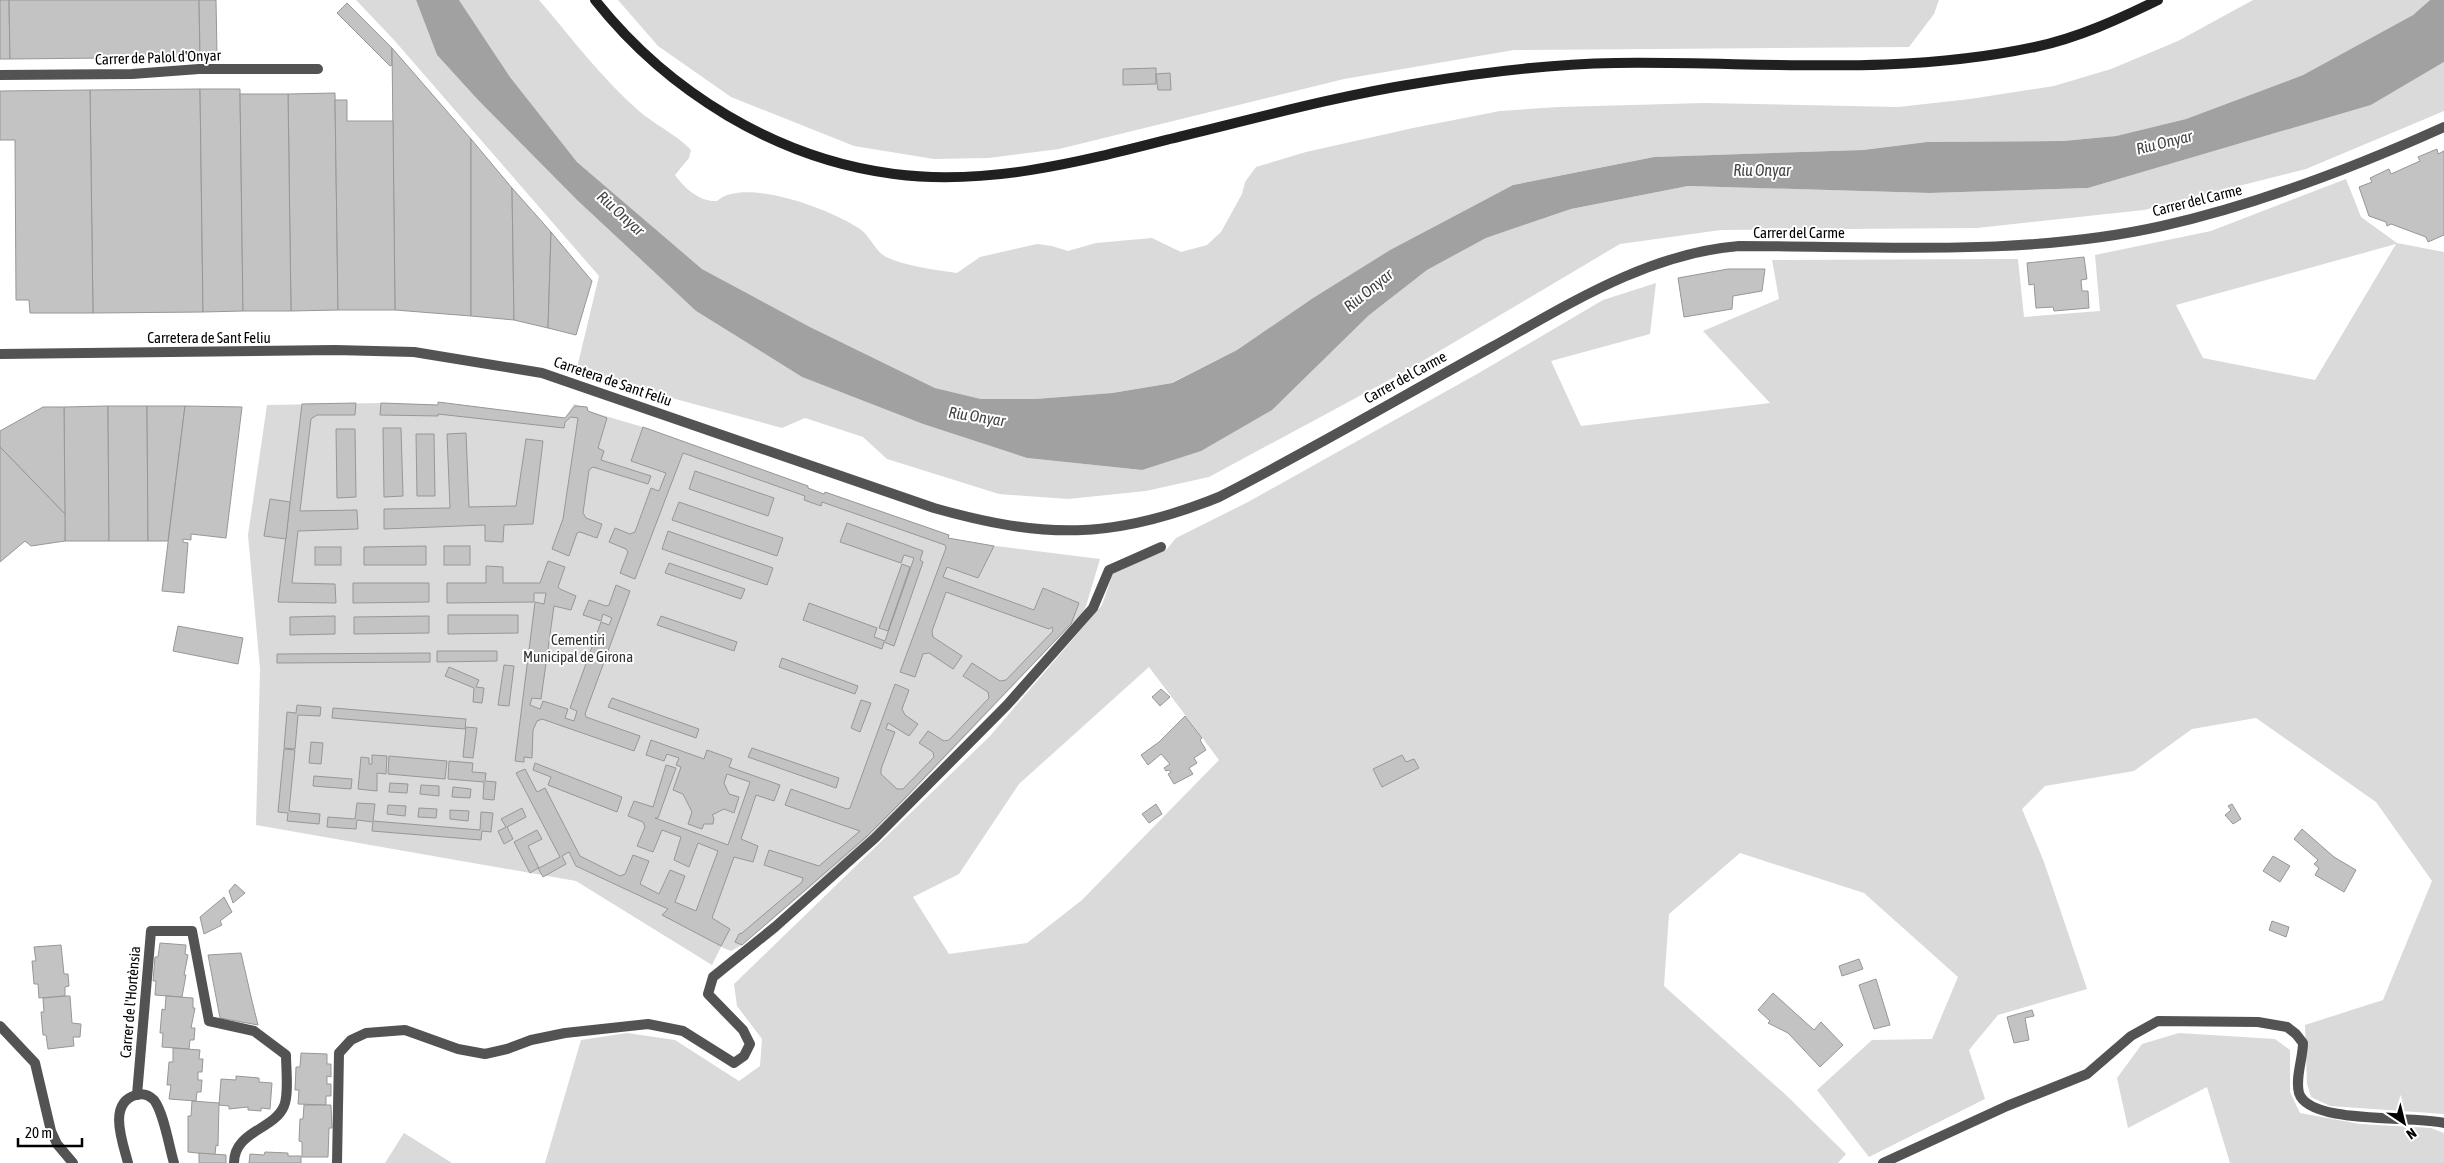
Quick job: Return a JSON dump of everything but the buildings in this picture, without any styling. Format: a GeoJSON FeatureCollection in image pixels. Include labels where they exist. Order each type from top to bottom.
{"type":"FeatureCollection","features":[{"type":"Feature","properties":{"kind":"main road"},"geometry":{"type":"LineString","coordinates":[[595,0],[658,67],[691,92],[756,132],[795,149],[841,164],[924,177],[997,175],[1043,169],[1089,160],[1321,103],[1419,83],[1521,70],[1614,63],[1865,66],[1992,55],[2040,46],[2113,22],[2158,0]]}},
{"type":"Feature","properties":{"kind":"street","name":"Carrer de Palol d'Onyar"},"geometry":{"type":"LineString","coordinates":[[0,75],[132,74],[199,69],[318,70]]}},
{"type":"Feature","properties":{"kind":"street","name":"Carrer del Carme"},"geometry":{"type":"LineString","coordinates":[[1197,506],[1236,488],[1598,289],[1662,262],[1714,248],[1739,246],[1942,247],[2026,244],[2152,228],[2278,194],[2342,171],[2444,127]]}},
{"type":"Feature","properties":{"kind":"street","name":"Carretera de Sant Feliu"},"geometry":{"type":"LineString","coordinates":[[0,354],[335,350],[414,352],[542,373],[934,508],[984,522],[1060,531],[1101,529],[1138,524],[1197,506]]}},
{"type":"Feature","properties":{"kind":"street"},"geometry":{"type":"LineString","coordinates":[[337,1163],[339,1052],[351,1040],[366,1033],[405,1030],[458,1049],[485,1054],[507,1050],[531,1040],[565,1033],[648,1024],[683,1030],[734,1063],[744,1056],[750,1044],[743,1030],[708,994],[713,977],[775,926],[875,838],[1007,705],[1093,608],[1109,570],[1161,547]]}},
{"type":"Feature","properties":{"kind":"street","name":"Carrer de l'Hortènsia"},"geometry":{"type":"LineString","coordinates":[[137,1095],[151,931],[192,931],[209,1021],[254,1032],[286,1055],[285,1105],[278,1115],[245,1138],[234,1158],[234,1163]]}},
{"type":"Feature","properties":{"kind":"street"},"geometry":{"type":"LineString","coordinates":[[1883,1163],[2008,1106],[2087,1074],[2131,1036],[2158,1021],[2258,1022],[2287,1027],[2303,1043],[2299,1093],[2307,1105],[2321,1111],[2344,1115],[2430,1119],[2444,1123]]}},
{"type":"Feature","properties":{"kind":"street"},"geometry":{"type":"LineString","coordinates":[[0,1026],[35,1063],[51,1131],[57,1144],[73,1163]]}},
{"type":"Feature","properties":{"kind":"street"},"geometry":{"type":"LineString","coordinates":[[128,1163],[119,1125],[119,1113],[127,1099],[146,1094],[154,1101],[158,1110],[174,1163]]}},
{"type":"Feature","properties":{"kind":"green space"},"geometry":{"type":"Polygon","coordinates":[[[356,0],[416,0],[437,55],[479,101],[577,200],[696,311],[802,377],[923,424],[1027,458],[1142,470],[1368,316],[1427,270],[1486,238],[1571,209],[1688,186],[1930,193],[2088,188],[2371,105],[2444,62],[2444,111],[2306,169],[2144,210],[1977,228],[1721,230],[1620,244],[1404,372],[1209,477],[1146,491],[1068,499],[999,494],[887,459],[863,437],[805,418],[782,428],[576,372],[599,276],[394,40],[356,0]]]}},
{"type":"Feature","properties":{"kind":"green space"},"geometry":{"type":"Polygon","coordinates":[[[459,0],[539,0],[625,99],[691,150],[689,158],[675,175],[693,194],[711,201],[717,201],[730,194],[747,192],[788,198],[847,221],[864,232],[886,257],[911,265],[957,273],[980,257],[1037,244],[1068,251],[1096,243],[1152,238],[1181,252],[1207,245],[1221,232],[1242,194],[1245,182],[1256,167],[1306,152],[1500,111],[1558,107],[1705,103],[1898,107],[1970,99],[2054,86],[2111,69],[2178,41],[2253,0],[2430,0],[2413,15],[2303,75],[2186,119],[2116,136],[2063,141],[1927,142],[1863,150],[1654,157],[1513,185],[1390,250],[1313,298],[1237,350],[1171,383],[1112,393],[1035,399],[981,399],[935,388],[810,327],[702,269],[577,162],[510,77],[459,0]]]}},
{"type":"Feature","properties":{"kind":"green space"},"geometry":{"type":"Polygon","coordinates":[[[618,0],[1939,0],[1934,14],[1909,47],[1514,50],[1344,79],[1059,149],[989,158],[934,159],[854,146],[731,97],[658,46],[618,0]]]}},
{"type":"Feature","properties":{"kind":"green space"},"geometry":{"type":"Polygon","coordinates":[[[2346,179],[2361,217],[2397,243],[2444,252],[2444,1114],[2330,1106],[2311,1097],[2307,1084],[2305,1025],[2383,1000],[2432,881],[2376,802],[2256,718],[2192,729],[2134,771],[2045,786],[2022,809],[2044,862],[2087,989],[1998,1015],[1969,1050],[1985,1099],[1869,1157],[1817,1090],[1872,1040],[1932,1039],[1958,977],[1864,893],[1740,853],[1669,914],[1664,986],[1786,1095],[1846,1154],[1838,1163],[545,1163],[581,1040],[627,1033],[675,1040],[739,1081],[760,1066],[762,1039],[737,1006],[734,984],[990,736],[1102,605],[1113,573],[1167,549],[1176,538],[1248,502],[1477,374],[1603,300],[1656,283],[1650,334],[1551,361],[1581,426],[1770,403],[1703,331],[1779,299],[1772,260],[2018,259],[2024,317],[2100,311],[2095,255],[2211,231],[2346,179]],[[2396,244],[2176,305],[2203,358],[2315,380],[2396,244]],[[1149,667],[1019,784],[959,874],[913,897],[949,954],[1027,943],[1082,900],[1219,760],[1149,667]]]}},
{"type":"Feature","properties":{"kind":"green space","name":"Cementiri Municipal de Girona"},"geometry":{"type":"Polygon","coordinates":[[[438,402],[565,418],[574,404],[588,408],[588,411],[643,427],[808,486],[808,488],[823,494],[826,492],[949,535],[948,538],[957,541],[1100,559],[1083,612],[870,837],[742,945],[731,951],[721,947],[712,965],[576,881],[256,825],[260,669],[248,535],[267,405],[381,403],[438,405],[438,402]]]}},
{"type":"Feature","properties":{"kind":"green space"},"geometry":{"type":"Polygon","coordinates":[[[2179,1033],[2275,1039],[2290,1050],[2290,1092],[2300,1113],[2360,1124],[2431,1128],[2444,1133],[2444,1163],[2230,1163],[2207,1087],[2128,1128],[2117,1078],[2142,1044],[2179,1033]]]}},
{"type":"Feature","properties":{"kind":"green space"},"geometry":{"type":"Polygon","coordinates":[[[404,1133],[452,1163],[385,1163],[404,1133]]]}},
{"type":"Feature","properties":{"kind":"water","name":"Riu Onyar"},"geometry":{"type":"Polygon","coordinates":[[[416,0],[459,0],[510,77],[577,162],[702,269],[810,327],[935,388],[981,399],[1035,399],[1112,393],[1172,383],[1237,350],[1313,298],[1390,250],[1513,185],[1654,157],[1863,150],[1927,142],[2063,141],[2116,136],[2186,119],[2303,75],[2413,15],[2430,0],[2444,0],[2444,62],[2371,105],[2088,188],[1930,193],[1688,186],[1571,209],[1486,238],[1427,270],[1368,316],[1272,410],[1201,451],[1142,470],[1027,458],[923,424],[802,377],[696,311],[577,200],[479,101],[437,55],[416,0]]]}}]}
